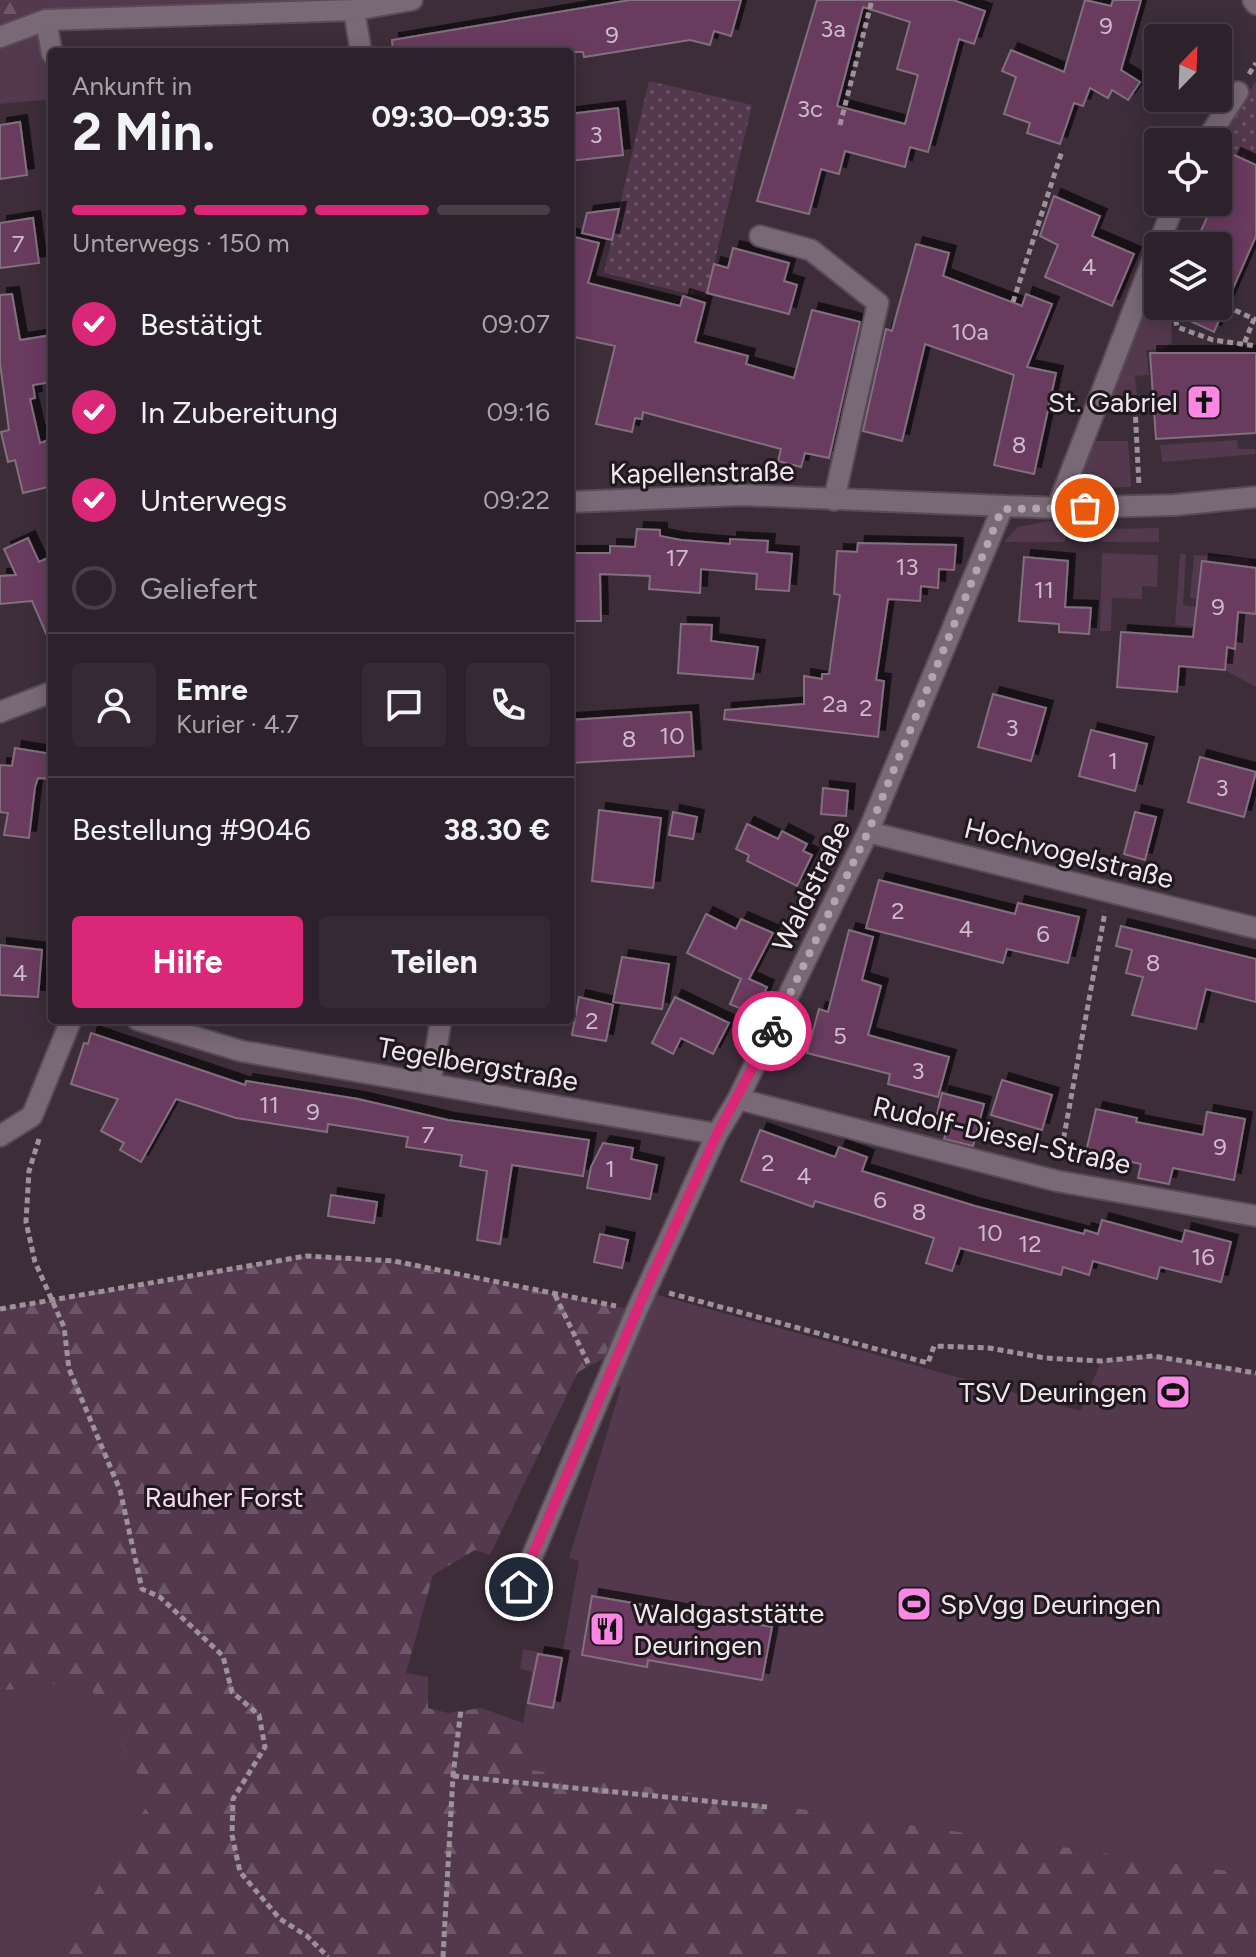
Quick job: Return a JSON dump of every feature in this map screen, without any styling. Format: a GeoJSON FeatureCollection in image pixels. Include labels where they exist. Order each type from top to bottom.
{"type":"FeatureCollection","features":[{"type":"Feature","properties":{"kind":"street"},"geometry":{"type":"LineString","coordinates":[[0,37],[46,20],[354,10],[412,0]]}},
{"type":"Feature","properties":{"kind":"street"},"geometry":{"type":"LineString","coordinates":[[354,10],[360,48]]}},
{"type":"Feature","properties":{"kind":"street"},"geometry":{"type":"LineString","coordinates":[[46,20],[51,48]]}},
{"type":"Feature","properties":{"kind":"street"},"geometry":{"type":"LineString","coordinates":[[1214,128],[1238,92]]}},
{"type":"Feature","properties":{"kind":"street"},"geometry":{"type":"LineString","coordinates":[[1057,508],[1170,216]]}},
{"type":"Feature","properties":{"kind":"street","name":"Kapellenstraße"},"geometry":{"type":"LineString","coordinates":[[760,236],[811,250],[878,303],[834,500]]}},
{"type":"Feature","properties":{"kind":"street","name":"Kapellenstraße"},"geometry":{"type":"LineString","coordinates":[[574,502],[742,495],[1002,509],[1140,506],[1256,497]]}},
{"type":"Feature","properties":{"kind":"street","name":"Waldstraße"},"geometry":{"type":"LineString","coordinates":[[519,1587],[647,1287],[717,1134],[738,1099],[868,832],[1002,509]]}},
{"type":"Feature","properties":{"kind":"street"},"geometry":{"type":"LineString","coordinates":[[0,712],[48,694]]}},
{"type":"Feature","properties":{"kind":"street","name":"Hochvogelstraße"},"geometry":{"type":"LineString","coordinates":[[868,832],[1256,928]]}},
{"type":"Feature","properties":{"kind":"street"},"geometry":{"type":"LineString","coordinates":[[0,1136],[38,1122],[70,1024]]}},
{"type":"Feature","properties":{"kind":"street","name":"Tegelbergstraße"},"geometry":{"type":"LineString","coordinates":[[151,1024],[241,1051],[717,1134]]}},
{"type":"Feature","properties":{"kind":"street"},"geometry":{"type":"LineString","coordinates":[[430,1084],[440,1024]]}},
{"type":"Feature","properties":{"kind":"street","name":"Rudolf-Diesel-Straße"},"geometry":{"type":"LineString","coordinates":[[738,1099],[1057,1181],[1256,1216]]}},
{"type":"Feature","properties":{"kind":"path"},"geometry":{"type":"LineString","coordinates":[[840,125],[872,0]]}},
{"type":"Feature","properties":{"kind":"path"},"geometry":{"type":"LineString","coordinates":[[1013,302],[1062,151]]}},
{"type":"Feature","properties":{"kind":"path"},"geometry":{"type":"LineString","coordinates":[[1232,309],[1254,319],[1244,344]]}},
{"type":"Feature","properties":{"kind":"path"},"geometry":{"type":"LineString","coordinates":[[1176,320],[1177,327],[1213,340],[1256,346]]}},
{"type":"Feature","properties":{"kind":"path"},"geometry":{"type":"LineString","coordinates":[[1135,407],[1140,506]]}},
{"type":"Feature","properties":{"kind":"path"},"geometry":{"type":"LineString","coordinates":[[1057,1181],[1109,892]]}},
{"type":"Feature","properties":{"kind":"path"},"geometry":{"type":"LineString","coordinates":[[38,1122],[29,1171],[26,1222],[35,1262],[64,1327],[69,1369],[120,1490],[142,1589],[160,1597],[223,1656],[232,1692],[259,1715],[265,1747],[251,1776],[233,1799],[232,1835],[240,1872],[280,1919],[307,1936],[328,1957]]}},
{"type":"Feature","properties":{"kind":"path"},"geometry":{"type":"LineString","coordinates":[[0,1309],[306,1256],[394,1261],[637,1310]]}},
{"type":"Feature","properties":{"kind":"path"},"geometry":{"type":"LineString","coordinates":[[647,1287],[928,1363],[934,1346],[989,1348],[1045,1358],[1087,1361],[1153,1356],[1256,1373]]}},
{"type":"Feature","properties":{"kind":"path"},"geometry":{"type":"LineString","coordinates":[[555,1294],[588,1364],[606,1382]]}},
{"type":"Feature","properties":{"kind":"path"},"geometry":{"type":"LineString","coordinates":[[443,1957],[453,1776],[461,1709]]}},
{"type":"Feature","properties":{"kind":"path"},"geometry":{"type":"LineString","coordinates":[[453,1776],[767,1807]]}},
{"type":"Feature","properties":{"kind":"green space"},"geometry":{"type":"Polygon","coordinates":[[[0,0],[39,0],[46,20],[0,37],[0,0]]]}},
{"type":"Feature","properties":{"kind":"green space"},"geometry":{"type":"Polygon","coordinates":[[[39,0],[412,0],[46,20],[39,0]]]}},
{"type":"Feature","properties":{"kind":"green space"},"geometry":{"type":"Polygon","coordinates":[[[40,29],[48,76],[48,99],[0,104],[0,45],[40,29]]]}},
{"type":"Feature","properties":{"kind":"green space"},"geometry":{"type":"Polygon","coordinates":[[[649,81],[752,105],[706,298],[604,273],[649,81]]]}},
{"type":"Feature","properties":{"kind":"green space"},"geometry":{"type":"Polygon","coordinates":[[[1256,81],[1256,165],[1234,156],[1232,160],[1232,128],[1225,128],[1256,81]]]}},
{"type":"Feature","properties":{"kind":"green space"},"geometry":{"type":"Polygon","coordinates":[[[1142,304],[1144,320],[1171,320],[1172,342],[1164,349],[1146,350],[1149,375],[1135,376],[1137,395],[1108,396],[1142,304]]]}},
{"type":"Feature","properties":{"kind":"green space"},"geometry":{"type":"Polygon","coordinates":[[[1237,440],[1238,449],[1255,449],[1256,454],[1162,462],[1160,445],[1237,440]]]}},
{"type":"Feature","properties":{"kind":"green space"},"geometry":{"type":"Polygon","coordinates":[[[1092,441],[1128,441],[1131,487],[1076,488],[1092,441]]]}},
{"type":"Feature","properties":{"kind":"green space"},"geometry":{"type":"Polygon","coordinates":[[[1055,520],[1056,530],[1066,530],[1065,542],[1004,542],[1018,527],[1055,520]]]}},
{"type":"Feature","properties":{"kind":"green space"},"geometry":{"type":"Polygon","coordinates":[[[1159,528],[1159,542],[1102,542],[1102,529],[1159,528]]]}},
{"type":"Feature","properties":{"kind":"green space"},"geometry":{"type":"Polygon","coordinates":[[[1102,553],[1158,555],[1157,587],[1142,586],[1142,599],[1112,598],[1111,631],[1100,631],[1102,553]]]}},
{"type":"Feature","properties":{"kind":"green space"},"geometry":{"type":"Polygon","coordinates":[[[1180,554],[1186,554],[1183,605],[1196,607],[1194,627],[1175,625],[1180,554]]]}},
{"type":"Feature","properties":{"kind":"green space"},"geometry":{"type":"Polygon","coordinates":[[[1194,555],[1247,558],[1253,566],[1252,572],[1244,566],[1202,562],[1197,599],[1190,598],[1194,555]]]}},
{"type":"Feature","properties":{"kind":"green space"},"geometry":{"type":"Polygon","coordinates":[[[1240,594],[1256,614],[1256,687],[1225,670],[1227,647],[1235,648],[1240,594]]]}},
{"type":"Feature","properties":{"kind":"green space","name":"Rauher Forst"},"geometry":{"type":"Polygon","coordinates":[[[306,1256],[394,1261],[628,1309],[608,1356],[578,1372],[490,1555],[475,1550],[433,1575],[406,1673],[428,1677],[428,1708],[448,1713],[481,1708],[523,1723],[532,1770],[1256,1875],[1256,1957],[56,1957],[151,1799],[86,1680],[0,1691],[0,1309],[306,1256]]]}},
{"type":"Feature","properties":{"kind":"green space","name":"SpVgg Deuringen"},"geometry":{"type":"Polygon","coordinates":[[[654,1294],[1081,1411],[1101,1361],[1153,1356],[1256,1373],[1256,1875],[532,1770],[523,1723],[532,1672],[520,1669],[523,1649],[562,1656],[579,1561],[569,1558],[621,1387],[614,1385],[654,1294]]]}},
{"type":"Feature","properties":{"kind":"green space"},"geometry":{"type":"Polygon","coordinates":[[[86,1680],[151,1799],[56,1957],[0,1957],[0,1691],[86,1680]]]}},
{"type":"Feature","properties":{"kind":"building"},"geometry":{"type":"Polygon","coordinates":[[[630,0],[741,0],[731,36],[714,31],[710,45],[690,40],[584,57],[583,52],[574,52],[574,48],[393,48],[392,40],[630,0]]]}},
{"type":"Feature","properties":{"kind":"building"},"geometry":{"type":"Polygon","coordinates":[[[817,0],[953,0],[985,11],[974,44],[959,39],[928,152],[910,147],[905,167],[845,151],[839,174],[821,169],[809,214],[757,201],[817,0]],[[863,7],[837,106],[905,124],[918,75],[897,69],[910,22],[863,7]]]}},
{"type":"Feature","properties":{"kind":"building"},"geometry":{"type":"Polygon","coordinates":[[[1085,0],[1111,6],[1113,0],[1141,0],[1121,70],[1140,82],[1128,100],[1112,90],[1108,98],[1090,88],[1083,106],[1074,103],[1060,144],[1027,133],[1030,123],[1004,114],[1016,77],[1002,71],[1011,50],[1064,72],[1085,0]]]}},
{"type":"Feature","properties":{"kind":"building"},"geometry":{"type":"Polygon","coordinates":[[[618,108],[623,155],[574,161],[574,114],[618,108]]]}},
{"type":"Feature","properties":{"kind":"building"},"geometry":{"type":"Polygon","coordinates":[[[20,122],[27,175],[0,179],[0,125],[20,122]]]}},
{"type":"Feature","properties":{"kind":"building"},"geometry":{"type":"Polygon","coordinates":[[[1234,155],[1256,165],[1256,236],[1232,291],[1232,232],[1200,232],[1208,216],[1232,216],[1234,155]]]}},
{"type":"Feature","properties":{"kind":"building"},"geometry":{"type":"Polygon","coordinates":[[[1054,196],[1100,216],[1092,236],[1134,254],[1112,306],[1045,277],[1058,245],[1040,236],[1054,196]]]}},
{"type":"Feature","properties":{"kind":"building"},"geometry":{"type":"Polygon","coordinates":[[[619,209],[612,240],[582,233],[587,213],[619,209]]]}},
{"type":"Feature","properties":{"kind":"building"},"geometry":{"type":"Polygon","coordinates":[[[33,218],[39,263],[0,268],[0,223],[33,218]]]}},
{"type":"Feature","properties":{"kind":"building"},"geometry":{"type":"Polygon","coordinates":[[[574,237],[599,243],[588,283],[680,306],[683,296],[705,303],[695,342],[748,356],[746,364],[794,378],[812,310],[860,322],[829,458],[805,453],[801,467],[778,461],[781,449],[643,412],[642,419],[635,418],[632,432],[596,424],[615,346],[574,337],[574,237]]]}},
{"type":"Feature","properties":{"kind":"building"},"geometry":{"type":"Polygon","coordinates":[[[916,244],[949,253],[943,276],[1022,306],[1026,294],[1052,304],[1027,367],[1056,373],[1034,474],[994,465],[1014,375],[925,344],[902,441],[863,431],[886,329],[892,331],[916,244]]]}},
{"type":"Feature","properties":{"kind":"building"},"geometry":{"type":"Polygon","coordinates":[[[733,248],[789,263],[784,281],[797,285],[789,314],[707,293],[714,264],[728,268],[733,248]]]}},
{"type":"Feature","properties":{"kind":"building"},"geometry":{"type":"Polygon","coordinates":[[[12,294],[20,340],[48,336],[48,383],[33,385],[35,398],[30,399],[40,443],[48,440],[48,487],[23,493],[15,460],[8,462],[1,432],[9,430],[0,363],[0,295],[12,294]]]}},
{"type":"Feature","properties":{"kind":"building"},"geometry":{"type":"Polygon","coordinates":[[[1188,320],[1219,320],[1214,332],[1188,320]]]}},
{"type":"Feature","properties":{"kind":"building","name":"St. Gabriel"},"geometry":{"type":"Polygon","coordinates":[[[1150,353],[1256,353],[1256,433],[1156,439],[1150,353]]]}},
{"type":"Feature","properties":{"kind":"building"},"geometry":{"type":"Polygon","coordinates":[[[637,529],[660,530],[660,536],[681,540],[730,544],[730,539],[768,541],[767,552],[792,554],[789,591],[756,589],[757,574],[701,569],[700,593],[649,589],[650,576],[600,574],[601,621],[575,621],[574,553],[610,553],[610,546],[635,547],[637,529]]]}},
{"type":"Feature","properties":{"kind":"building"},"geometry":{"type":"Polygon","coordinates":[[[28,538],[39,562],[48,558],[48,638],[32,601],[0,604],[0,576],[16,575],[4,549],[28,538]]]}},
{"type":"Feature","properties":{"kind":"building"},"geometry":{"type":"Polygon","coordinates":[[[858,543],[956,545],[954,570],[939,569],[938,588],[921,586],[920,601],[888,599],[876,680],[884,681],[878,737],[724,719],[725,710],[804,704],[804,676],[822,679],[822,674],[829,674],[840,595],[834,594],[837,551],[857,552],[858,543]]]}},
{"type":"Feature","properties":{"kind":"building"},"geometry":{"type":"Polygon","coordinates":[[[1024,557],[1068,561],[1065,607],[1091,608],[1089,634],[1059,632],[1059,624],[1019,621],[1024,557]]]}},
{"type":"Feature","properties":{"kind":"building"},"geometry":{"type":"Polygon","coordinates":[[[1202,561],[1256,568],[1256,614],[1238,612],[1235,649],[1227,647],[1225,670],[1179,666],[1177,692],[1117,687],[1121,632],[1193,637],[1202,561]]]}},
{"type":"Feature","properties":{"kind":"building"},"geometry":{"type":"Polygon","coordinates":[[[681,624],[712,625],[711,641],[758,647],[753,679],[678,673],[681,624]]]}},
{"type":"Feature","properties":{"kind":"building"},"geometry":{"type":"Polygon","coordinates":[[[993,694],[1046,708],[1031,761],[978,747],[993,694]]]}},
{"type":"Feature","properties":{"kind":"building"},"geometry":{"type":"Polygon","coordinates":[[[691,712],[694,756],[574,763],[574,720],[691,712]]]}},
{"type":"Feature","properties":{"kind":"building"},"geometry":{"type":"Polygon","coordinates":[[[1091,730],[1147,744],[1135,791],[1079,776],[1091,730]]]}},
{"type":"Feature","properties":{"kind":"building"},"geometry":{"type":"Polygon","coordinates":[[[15,748],[48,753],[48,779],[38,778],[35,787],[29,838],[4,835],[8,813],[0,812],[0,765],[12,766],[15,748]]]}},
{"type":"Feature","properties":{"kind":"building"},"geometry":{"type":"Polygon","coordinates":[[[1200,757],[1256,772],[1244,817],[1188,802],[1200,757]]]}},
{"type":"Feature","properties":{"kind":"building"},"geometry":{"type":"Polygon","coordinates":[[[823,788],[848,791],[846,816],[821,814],[823,788]]]}},
{"type":"Feature","properties":{"kind":"building"},"geometry":{"type":"Polygon","coordinates":[[[599,810],[661,818],[653,888],[592,881],[599,810]]]}},
{"type":"Feature","properties":{"kind":"building"},"geometry":{"type":"Polygon","coordinates":[[[673,812],[697,817],[693,839],[669,835],[673,812]]]}},
{"type":"Feature","properties":{"kind":"building"},"geometry":{"type":"Polygon","coordinates":[[[1135,812],[1156,817],[1145,860],[1124,854],[1135,812]]]}},
{"type":"Feature","properties":{"kind":"building"},"geometry":{"type":"Polygon","coordinates":[[[747,824],[778,839],[782,831],[807,844],[803,851],[812,855],[797,886],[747,861],[749,855],[736,849],[747,824]]]}},
{"type":"Feature","properties":{"kind":"building"},"geometry":{"type":"Polygon","coordinates":[[[879,880],[1015,914],[1018,903],[1079,917],[1068,963],[1007,949],[1003,963],[866,928],[879,880]]]}},
{"type":"Feature","properties":{"kind":"building"},"geometry":{"type":"Polygon","coordinates":[[[706,914],[736,929],[741,919],[773,933],[749,979],[767,987],[755,1015],[730,1004],[741,979],[687,953],[706,914]]]}},
{"type":"Feature","properties":{"kind":"building"},"geometry":{"type":"Polygon","coordinates":[[[1121,926],[1256,959],[1256,1002],[1206,989],[1196,1029],[1132,1015],[1143,977],[1126,973],[1132,950],[1116,946],[1121,926]]]}},
{"type":"Feature","properties":{"kind":"building"},"geometry":{"type":"Polygon","coordinates":[[[849,930],[873,937],[862,980],[881,986],[868,1035],[949,1057],[938,1097],[888,1084],[890,1074],[807,1053],[819,1009],[828,1012],[849,930]]]}},
{"type":"Feature","properties":{"kind":"building"},"geometry":{"type":"Polygon","coordinates":[[[0,945],[42,950],[38,997],[0,995],[0,945]]]}},
{"type":"Feature","properties":{"kind":"building"},"geometry":{"type":"Polygon","coordinates":[[[622,957],[669,964],[662,1009],[613,1002],[622,957]]]}},
{"type":"Feature","properties":{"kind":"building"},"geometry":{"type":"Polygon","coordinates":[[[579,997],[613,1005],[606,1041],[572,1035],[579,997]]]}},
{"type":"Feature","properties":{"kind":"building"},"geometry":{"type":"Polygon","coordinates":[[[675,997],[729,1023],[713,1054],[681,1038],[673,1054],[652,1043],[675,997]]]}},
{"type":"Feature","properties":{"kind":"building"},"geometry":{"type":"Polygon","coordinates":[[[91,1033],[245,1085],[246,1081],[358,1099],[448,1120],[589,1140],[583,1176],[512,1165],[500,1244],[477,1240],[487,1171],[460,1166],[462,1155],[406,1147],[408,1137],[328,1124],[327,1132],[236,1118],[176,1099],[141,1162],[120,1150],[124,1143],[101,1131],[118,1099],[71,1084],[84,1043],[88,1044],[91,1033]]]}},
{"type":"Feature","properties":{"kind":"building"},"geometry":{"type":"Polygon","coordinates":[[[1002,1080],[1052,1095],[1042,1130],[991,1115],[1002,1080]]]}},
{"type":"Feature","properties":{"kind":"building"},"geometry":{"type":"Polygon","coordinates":[[[942,1093],[984,1104],[973,1146],[944,1139],[950,1117],[937,1114],[942,1093]]]}},
{"type":"Feature","properties":{"kind":"building"},"geometry":{"type":"Polygon","coordinates":[[[1096,1109],[1137,1118],[1136,1122],[1203,1135],[1207,1112],[1245,1119],[1234,1180],[1173,1168],[1169,1184],[1138,1178],[1141,1164],[1086,1152],[1096,1109]]]}},
{"type":"Feature","properties":{"kind":"building"},"geometry":{"type":"Polygon","coordinates":[[[760,1130],[835,1157],[839,1147],[867,1157],[862,1171],[975,1206],[1084,1234],[1085,1230],[1098,1234],[1102,1220],[1182,1242],[1185,1230],[1231,1242],[1221,1282],[1160,1267],[1157,1279],[1093,1261],[1089,1275],[1063,1267],[1061,1275],[960,1248],[952,1271],[926,1263],[934,1238],[815,1201],[813,1207],[741,1181],[760,1130]]]}},
{"type":"Feature","properties":{"kind":"building"},"geometry":{"type":"Polygon","coordinates":[[[603,1143],[633,1148],[631,1159],[657,1165],[650,1199],[587,1188],[591,1167],[603,1143]]]}},
{"type":"Feature","properties":{"kind":"building"},"geometry":{"type":"Polygon","coordinates":[[[331,1195],[377,1202],[374,1223],[328,1216],[331,1195]]]}},
{"type":"Feature","properties":{"kind":"building"},"geometry":{"type":"Polygon","coordinates":[[[600,1234],[628,1240],[622,1268],[594,1262],[600,1234]]]}},
{"type":"Feature","properties":{"kind":"building"},"geometry":{"type":"Polygon","coordinates":[[[592,1596],[772,1627],[762,1680],[648,1660],[647,1667],[582,1655],[592,1596]]]}},
{"type":"Feature","properties":{"kind":"building"},"geometry":{"type":"Polygon","coordinates":[[[538,1654],[562,1658],[553,1708],[528,1703],[538,1654]]]}},
{"type":"Feature","properties":{"kind":"way so far"},"geometry":{"type":"LineString","coordinates":[[772,1031],[868,832],[1002,509],[1085,508]]}},
{"type":"Feature","properties":{"kind":"place","name":"St. Gabriel"},"geometry":{"type":"Point","coordinates":[1204,402]}},
{"type":"Feature","properties":{"kind":"place","name":"TSV Deuringen"},"geometry":{"type":"Point","coordinates":[1173,1392]}},
{"type":"Feature","properties":{"kind":"place","name":"SpVgg Deuringen"},"geometry":{"type":"Point","coordinates":[914,1604]}},
{"type":"Feature","properties":{"kind":"place","name":"Waldgaststätte Deuringen"},"geometry":{"type":"Point","coordinates":[607,1629]}},
{"type":"Feature","properties":{"kind":"route"},"geometry":{"type":"LineString","coordinates":[[519,1587],[647,1287],[717,1134],[772,1031]]}}]}
